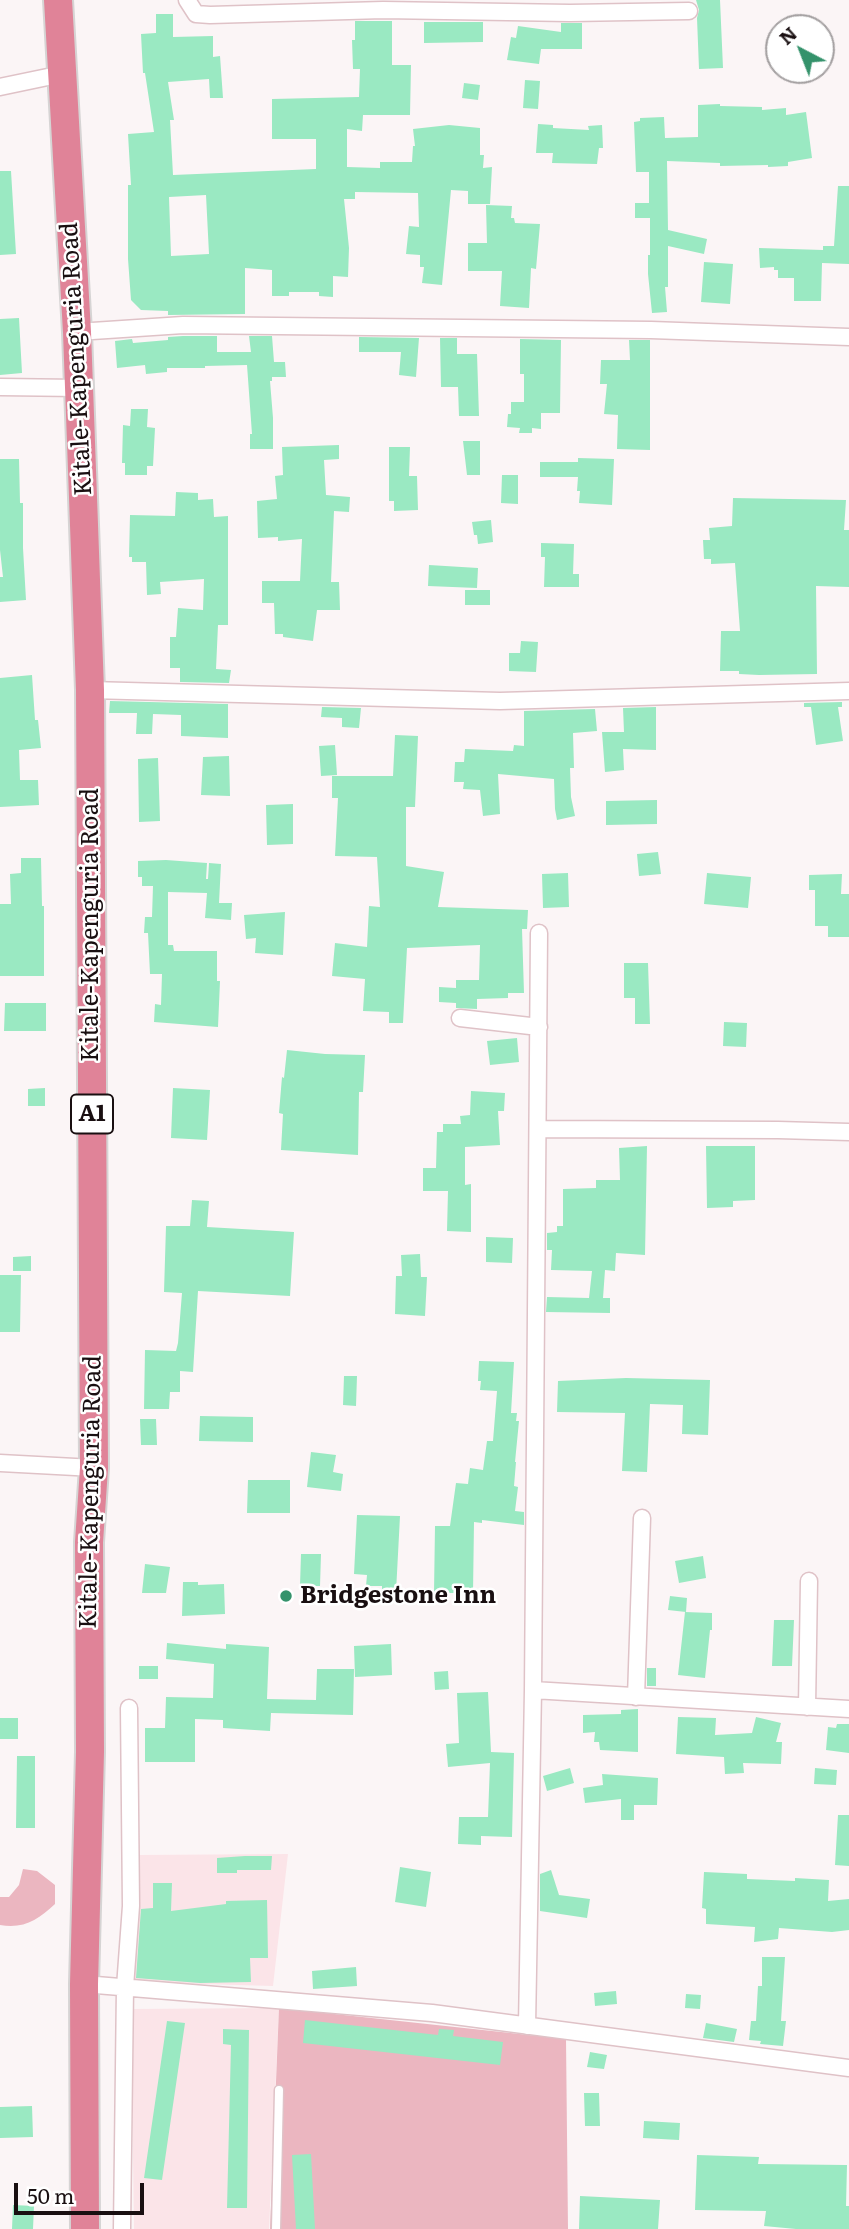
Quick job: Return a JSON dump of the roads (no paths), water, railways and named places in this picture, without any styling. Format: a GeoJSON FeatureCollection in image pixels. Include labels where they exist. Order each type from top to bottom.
{"type":"FeatureCollection","features":[{"type":"Feature","properties":{"kind":"highway","name":"Kitale-Kapenguria Road"},"geometry":{"type":"LineString","coordinates":[[58,0],[77,332],[90,690],[94,1468],[89,1542],[90,1752],[84,1984],[86,2229]]}},
{"type":"Feature","properties":{"kind":"street"},"geometry":{"type":"LineString","coordinates":[[187,0],[197,14],[210,15],[383,10],[570,13],[689,11]]}},
{"type":"Feature","properties":{"kind":"street"},"geometry":{"type":"LineString","coordinates":[[0,87],[62,74]]}},
{"type":"Feature","properties":{"kind":"street"},"geometry":{"type":"LineString","coordinates":[[77,332],[183,325],[651,330],[849,337]]}},
{"type":"Feature","properties":{"kind":"street"},"geometry":{"type":"LineString","coordinates":[[0,387],[79,388]]}},
{"type":"Feature","properties":{"kind":"street"},"geometry":{"type":"LineString","coordinates":[[90,690],[500,701],[849,691]]}},
{"type":"Feature","properties":{"kind":"street"},"geometry":{"type":"LineString","coordinates":[[527,2026],[533,1690],[539,933]]}},
{"type":"Feature","properties":{"kind":"street"},"geometry":{"type":"LineString","coordinates":[[460,1018],[539,1027]]}},
{"type":"Feature","properties":{"kind":"street"},"geometry":{"type":"LineString","coordinates":[[538,1129],[849,1132]]}},
{"type":"Feature","properties":{"kind":"street"},"geometry":{"type":"LineString","coordinates":[[0,1463],[94,1468]]}},
{"type":"Feature","properties":{"kind":"street"},"geometry":{"type":"LineString","coordinates":[[636,1696],[642,1518]]}},
{"type":"Feature","properties":{"kind":"street"},"geometry":{"type":"LineString","coordinates":[[807,1707],[809,1581]]}},
{"type":"Feature","properties":{"kind":"street"},"geometry":{"type":"LineString","coordinates":[[533,1690],[849,1709]]}},
{"type":"Feature","properties":{"kind":"street"},"geometry":{"type":"LineString","coordinates":[[122,2229],[125,1987],[131,1906],[129,1708]]}},
{"type":"Feature","properties":{"kind":"street"},"geometry":{"type":"LineString","coordinates":[[84,1984],[432,2013],[849,2068]]}},
{"type":"Feature","properties":{"kind":"lane"},"geometry":{"type":"LineString","coordinates":[[276,2229],[279,2090]]}},
{"type":"Feature","properties":{"kind":"place","name":"Bridgestone Inn"},"geometry":{"type":"Point","coordinates":[286,1596]}}]}
